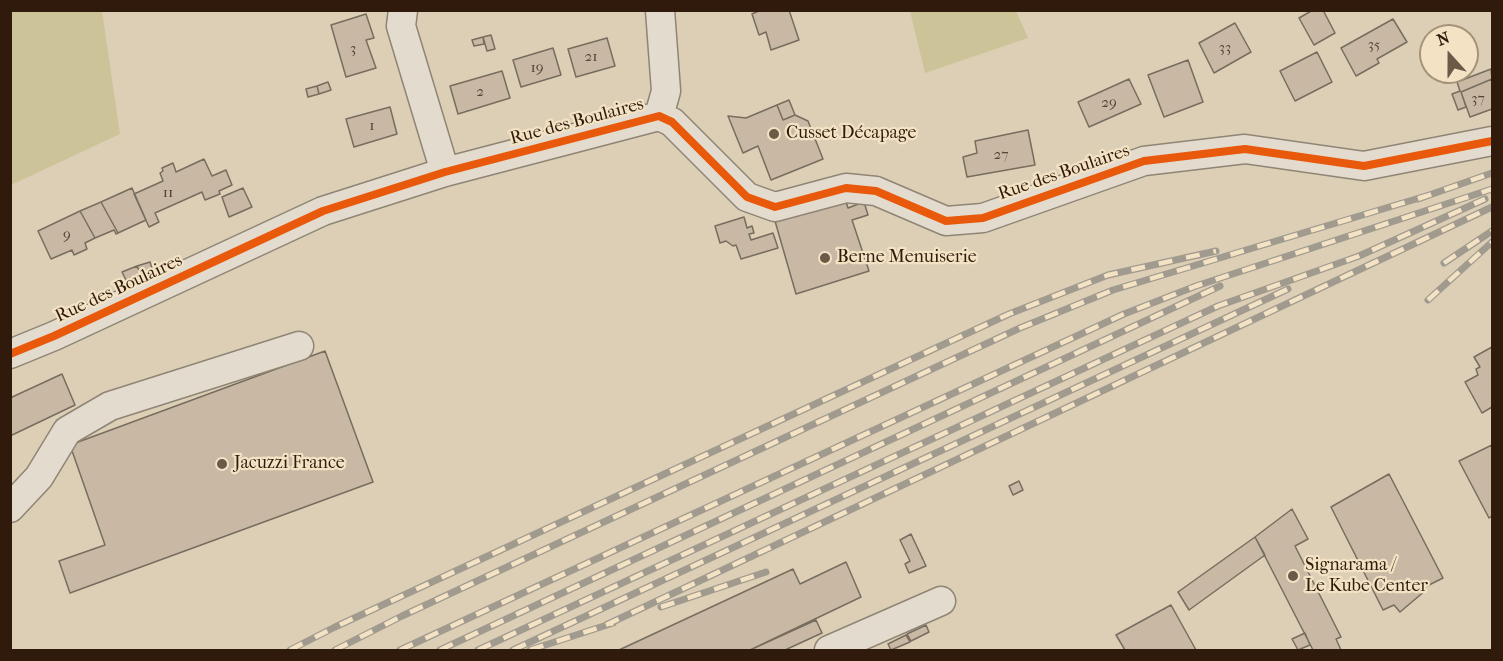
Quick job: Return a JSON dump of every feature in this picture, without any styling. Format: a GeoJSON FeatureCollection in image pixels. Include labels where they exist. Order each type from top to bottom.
{"type":"FeatureCollection","features":[{"type":"Feature","properties":{"kind":"street"},"geometry":{"type":"LineString","coordinates":[[403,10],[401,26],[445,172]]}},
{"type":"Feature","properties":{"kind":"street"},"geometry":{"type":"LineString","coordinates":[[659,116],[666,91],[660,10]]}},
{"type":"Feature","properties":{"kind":"street","name":"Rue des Boulaires"},"geometry":{"type":"LineString","coordinates":[[10,354],[54,336],[323,211],[445,172],[659,116],[672,122],[747,197],[775,207],[846,188],[876,191],[946,221],[983,218],[1144,161],[1245,149],[1364,166],[1492,141]]}},
{"type":"Feature","properties":{"kind":"street"},"geometry":{"type":"LineString","coordinates":[[10,508],[39,477],[67,430],[110,406],[299,346]]}},
{"type":"Feature","properties":{"kind":"street"},"geometry":{"type":"LineString","coordinates":[[829,651],[941,601]]}},
{"type":"Feature","properties":{"kind":"shaded area"},"geometry":{"type":"Polygon","coordinates":[[[10,11],[102,11],[120,134],[11,185],[10,11]]]}},
{"type":"Feature","properties":{"kind":"shaded area"},"geometry":{"type":"Polygon","coordinates":[[[910,11],[1016,11],[1028,38],[925,73],[910,11]]]}},
{"type":"Feature","properties":{"kind":"building"},"geometry":{"type":"Polygon","coordinates":[[[761,10],[789,10],[799,40],[771,50],[766,32],[759,35],[752,14],[761,10]]]}},
{"type":"Feature","properties":{"kind":"building"},"geometry":{"type":"Polygon","coordinates":[[[1313,10],[1323,10],[1335,33],[1314,45],[1299,18],[1313,10]]]}},
{"type":"Feature","properties":{"kind":"building"},"geometry":{"type":"Polygon","coordinates":[[[366,14],[374,38],[366,40],[376,68],[346,77],[331,25],[366,14]]]}},
{"type":"Feature","properties":{"kind":"building"},"geometry":{"type":"Polygon","coordinates":[[[1393,19],[1407,42],[1377,59],[1379,63],[1356,76],[1341,48],[1393,19]]]}},
{"type":"Feature","properties":{"kind":"building"},"geometry":{"type":"Polygon","coordinates":[[[1235,23],[1251,52],[1214,73],[1199,43],[1235,23]]]}},
{"type":"Feature","properties":{"kind":"building"},"geometry":{"type":"Polygon","coordinates":[[[491,35],[495,49],[487,51],[483,37],[491,35]]]}},
{"type":"Feature","properties":{"kind":"building"},"geometry":{"type":"Polygon","coordinates":[[[483,37],[484,44],[474,46],[472,40],[483,37]]]}},
{"type":"Feature","properties":{"kind":"building"},"geometry":{"type":"Polygon","coordinates":[[[607,38],[615,66],[576,77],[568,49],[607,38]]]}},
{"type":"Feature","properties":{"kind":"building"},"geometry":{"type":"Polygon","coordinates":[[[553,48],[561,75],[521,87],[513,60],[553,48]]]}},
{"type":"Feature","properties":{"kind":"building"},"geometry":{"type":"Polygon","coordinates":[[[1317,52],[1332,82],[1295,101],[1280,71],[1317,52]]]}},
{"type":"Feature","properties":{"kind":"building"},"geometry":{"type":"Polygon","coordinates":[[[1188,60],[1203,102],[1164,117],[1148,75],[1188,60]]]}},
{"type":"Feature","properties":{"kind":"building"},"geometry":{"type":"Polygon","coordinates":[[[1491,69],[1492,79],[1461,92],[1466,107],[1458,110],[1452,94],[1460,91],[1458,84],[1479,84],[1479,74],[1491,69]]]}},
{"type":"Feature","properties":{"kind":"building"},"geometry":{"type":"Polygon","coordinates":[[[502,71],[510,98],[458,114],[450,86],[502,71]]]}},
{"type":"Feature","properties":{"kind":"building"},"geometry":{"type":"Polygon","coordinates":[[[1129,79],[1141,104],[1089,127],[1078,102],[1129,79]]]}},
{"type":"Feature","properties":{"kind":"building"},"geometry":{"type":"Polygon","coordinates":[[[1492,79],[1492,109],[1470,117],[1461,92],[1492,79]]]}},
{"type":"Feature","properties":{"kind":"building"},"geometry":{"type":"Polygon","coordinates":[[[328,82],[331,90],[319,94],[317,86],[328,82]]]}},
{"type":"Feature","properties":{"kind":"building"},"geometry":{"type":"Polygon","coordinates":[[[317,86],[319,94],[308,97],[306,89],[317,86]]]}},
{"type":"Feature","properties":{"kind":"building"},"geometry":{"type":"Polygon","coordinates":[[[789,100],[795,115],[783,120],[777,105],[789,100]]]}},
{"type":"Feature","properties":{"kind":"building","name":"Cusset Décapage"},"geometry":{"type":"Polygon","coordinates":[[[777,105],[783,120],[795,115],[808,121],[823,159],[771,180],[758,146],[743,153],[728,116],[746,118],[777,105]]]}},
{"type":"Feature","properties":{"kind":"building"},"geometry":{"type":"Polygon","coordinates":[[[390,107],[397,134],[354,147],[346,119],[390,107]]]}},
{"type":"Feature","properties":{"kind":"building"},"geometry":{"type":"Polygon","coordinates":[[[1028,130],[1035,165],[967,177],[963,157],[977,153],[975,141],[1028,130]]]}},
{"type":"Feature","properties":{"kind":"building"},"geometry":{"type":"Polygon","coordinates":[[[204,159],[212,176],[226,170],[232,185],[219,191],[220,194],[205,200],[202,192],[155,213],[159,222],[149,227],[134,194],[163,181],[160,173],[163,171],[162,168],[173,163],[176,172],[204,159]]]}},
{"type":"Feature","properties":{"kind":"building"},"geometry":{"type":"Polygon","coordinates":[[[132,188],[146,220],[118,233],[101,202],[132,188]]]}},
{"type":"Feature","properties":{"kind":"building"},"geometry":{"type":"Polygon","coordinates":[[[243,188],[252,207],[229,217],[222,197],[243,188]]]}},
{"type":"Feature","properties":{"kind":"building","name":"Berne Menuiserie"},"geometry":{"type":"Polygon","coordinates":[[[845,199],[848,208],[864,202],[868,215],[852,220],[869,271],[796,294],[775,221],[845,199]]]}},
{"type":"Feature","properties":{"kind":"building"},"geometry":{"type":"Polygon","coordinates":[[[101,202],[118,233],[116,234],[114,230],[95,238],[80,211],[101,202]]]}},
{"type":"Feature","properties":{"kind":"building"},"geometry":{"type":"Polygon","coordinates":[[[80,211],[95,238],[85,243],[87,249],[74,255],[72,250],[51,259],[38,231],[80,211]]]}},
{"type":"Feature","properties":{"kind":"building"},"geometry":{"type":"Polygon","coordinates":[[[744,217],[747,228],[752,226],[754,233],[749,234],[751,240],[773,233],[778,248],[741,259],[736,245],[733,246],[726,241],[720,243],[715,226],[744,217]]]}},
{"type":"Feature","properties":{"kind":"building"},"geometry":{"type":"Polygon","coordinates":[[[150,262],[153,271],[141,275],[137,266],[150,262]]]}},
{"type":"Feature","properties":{"kind":"building"},"geometry":{"type":"Polygon","coordinates":[[[137,266],[141,275],[126,280],[122,272],[137,266]]]}},
{"type":"Feature","properties":{"kind":"building"},"geometry":{"type":"Polygon","coordinates":[[[1492,347],[1492,407],[1482,413],[1465,382],[1478,375],[1476,369],[1480,367],[1474,357],[1492,347]]]}},
{"type":"Feature","properties":{"kind":"building","name":"Jacuzzi France"},"geometry":{"type":"Polygon","coordinates":[[[325,351],[373,482],[70,593],[59,561],[105,545],[70,445],[325,351]]]}},
{"type":"Feature","properties":{"kind":"building"},"geometry":{"type":"Polygon","coordinates":[[[62,374],[75,405],[10,436],[10,398],[62,374]]]}},
{"type":"Feature","properties":{"kind":"building"},"geometry":{"type":"Polygon","coordinates":[[[1492,445],[1492,516],[1489,518],[1459,461],[1492,445]]]}},
{"type":"Feature","properties":{"kind":"building"},"geometry":{"type":"Polygon","coordinates":[[[1389,474],[1443,578],[1423,588],[1426,590],[1400,612],[1394,605],[1383,610],[1331,507],[1389,474]]]}},
{"type":"Feature","properties":{"kind":"building"},"geometry":{"type":"Polygon","coordinates":[[[1019,481],[1023,490],[1013,495],[1009,486],[1019,481]]]}},
{"type":"Feature","properties":{"kind":"building","name":"Signarama / Le Kube Center"},"geometry":{"type":"Polygon","coordinates":[[[1292,509],[1308,539],[1295,546],[1341,637],[1336,639],[1341,650],[1313,650],[1255,537],[1292,509]]]}},
{"type":"Feature","properties":{"kind":"building"},"geometry":{"type":"Polygon","coordinates":[[[911,534],[926,566],[909,573],[905,564],[910,561],[900,540],[911,534]]]}},
{"type":"Feature","properties":{"kind":"building"},"geometry":{"type":"Polygon","coordinates":[[[1255,537],[1265,555],[1189,610],[1178,592],[1255,537]]]}},
{"type":"Feature","properties":{"kind":"building"},"geometry":{"type":"Polygon","coordinates":[[[846,562],[861,597],[750,650],[619,650],[793,569],[800,584],[846,562]]]}},
{"type":"Feature","properties":{"kind":"building"},"geometry":{"type":"Polygon","coordinates":[[[1171,605],[1196,650],[1125,650],[1116,635],[1171,605]]]}},
{"type":"Feature","properties":{"kind":"building"},"geometry":{"type":"Polygon","coordinates":[[[816,620],[822,633],[785,650],[750,650],[816,620]]]}},
{"type":"Feature","properties":{"kind":"building"},"geometry":{"type":"Polygon","coordinates":[[[926,625],[929,632],[911,641],[907,634],[926,625]]]}},
{"type":"Feature","properties":{"kind":"building"},"geometry":{"type":"Polygon","coordinates":[[[1305,633],[1310,645],[1298,650],[1292,639],[1305,633]]]}},
{"type":"Feature","properties":{"kind":"building"},"geometry":{"type":"Polygon","coordinates":[[[906,635],[910,642],[891,650],[888,644],[906,635]]]}},
{"type":"Feature","properties":{"kind":"railway"},"geometry":{"type":"LineString","coordinates":[[1418,199],[1492,173]]}},
{"type":"Feature","properties":{"kind":"railway"},"geometry":{"type":"LineString","coordinates":[[400,650],[1124,314],[1196,286],[1492,189]]}},
{"type":"Feature","properties":{"kind":"railway"},"geometry":{"type":"LineString","coordinates":[[335,650],[402,616],[1020,328],[1113,290],[1426,196]]}},
{"type":"Feature","properties":{"kind":"railway"},"geometry":{"type":"LineString","coordinates":[[478,650],[1218,306],[1359,256],[1485,199]]}},
{"type":"Feature","properties":{"kind":"railway"},"geometry":{"type":"LineString","coordinates":[[606,625],[1492,207]]}},
{"type":"Feature","properties":{"kind":"railway"},"geometry":{"type":"LineString","coordinates":[[1444,263],[1492,231]]}},
{"type":"Feature","properties":{"kind":"railway"},"geometry":{"type":"LineString","coordinates":[[1428,300],[1492,242]]}},
{"type":"Feature","properties":{"kind":"railway"},"geometry":{"type":"LineString","coordinates":[[290,650],[1009,314],[1108,275],[1216,251]]}},
{"type":"Feature","properties":{"kind":"railway"},"geometry":{"type":"LineString","coordinates":[[440,650],[1220,286]]}},
{"type":"Feature","properties":{"kind":"railway"},"geometry":{"type":"LineString","coordinates":[[513,650],[1288,289]]}},
{"type":"Feature","properties":{"kind":"railway"},"geometry":{"type":"LineString","coordinates":[[661,607],[766,572]]}},
{"type":"Feature","properties":{"kind":"railway"},"geometry":{"type":"LineString","coordinates":[[530,650],[613,623]]}},
{"type":"Feature","properties":{"kind":"cycle path"},"geometry":{"type":"LineString","coordinates":[[10,354],[54,336],[323,211],[445,172],[659,116],[672,122],[747,197],[775,207],[846,188],[876,191],[946,221],[983,218],[1144,161],[1245,149],[1364,166],[1492,141]]}},
{"type":"Feature","properties":{"kind":"place","name":"Cusset Décapage"},"geometry":{"type":"Point","coordinates":[774,134]}},
{"type":"Feature","properties":{"kind":"place","name":"Berne Menuiserie"},"geometry":{"type":"Point","coordinates":[825,258]}},
{"type":"Feature","properties":{"kind":"place","name":"Jacuzzi France"},"geometry":{"type":"Point","coordinates":[222,464]}},
{"type":"Feature","properties":{"kind":"place","name":"Signarama / Le Kube Center"},"geometry":{"type":"Point","coordinates":[1293,576]}}]}
